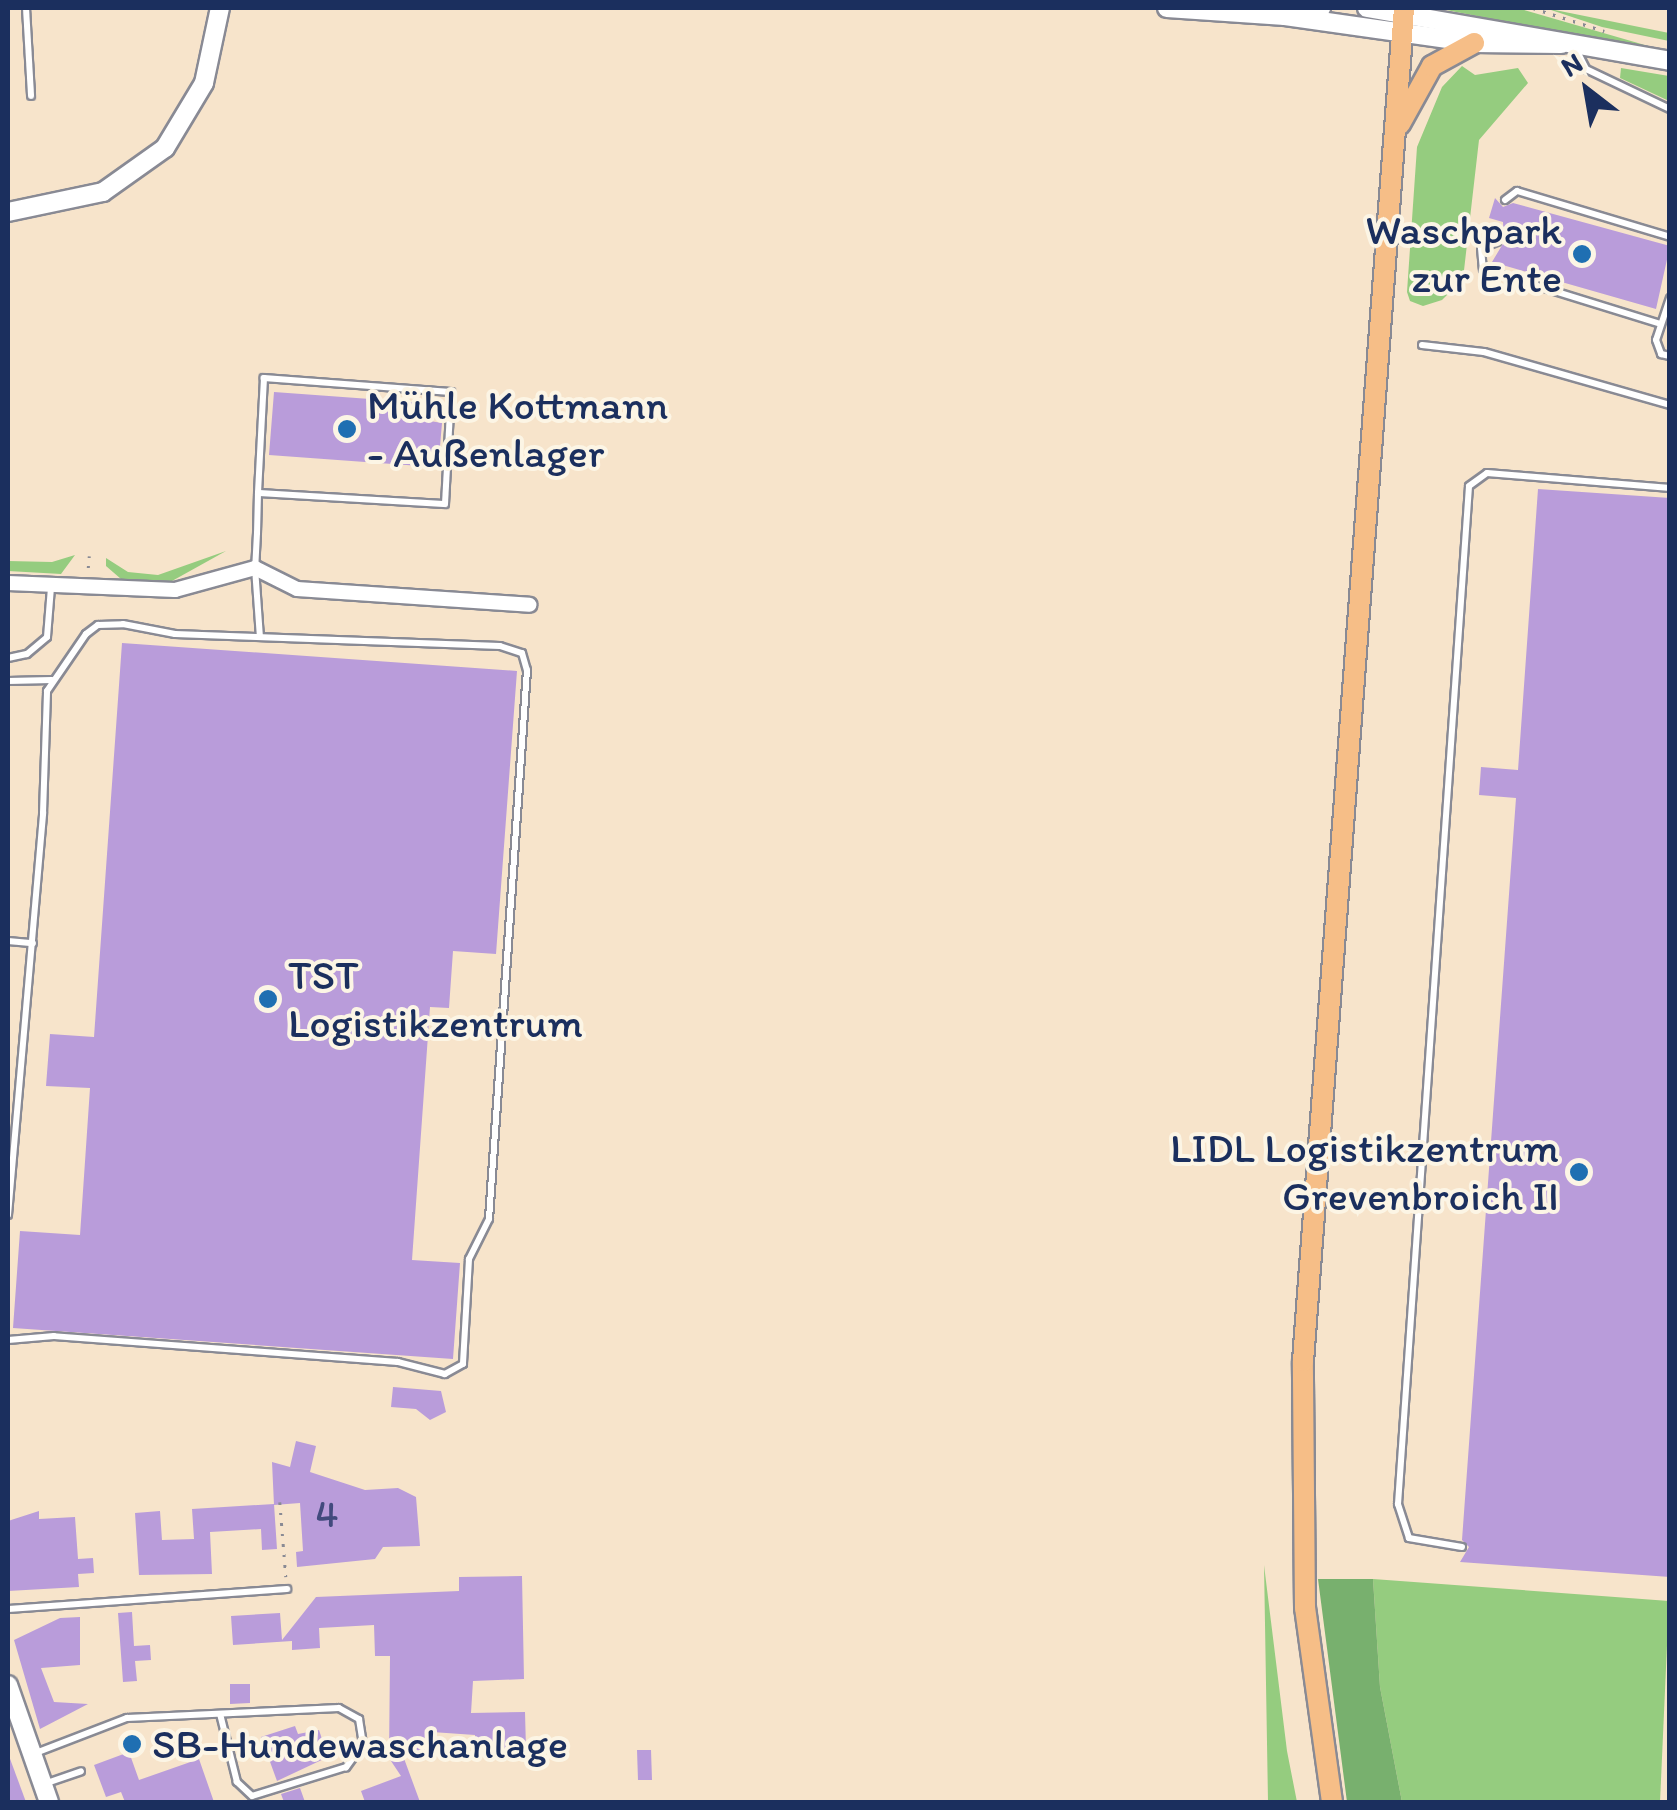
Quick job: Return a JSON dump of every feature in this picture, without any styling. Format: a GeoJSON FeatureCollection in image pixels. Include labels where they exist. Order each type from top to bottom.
{"type":"FeatureCollection","features":[{"type":"Feature","properties":{"kind":"main road"},"geometry":{"type":"LineString","coordinates":[[1332,1802],[1305,1608],[1302,1379],[1404,10]]}},
{"type":"Feature","properties":{"kind":"main road"},"geometry":{"type":"LineString","coordinates":[[1393,145],[1426,72],[1448,53],[1474,44]]}},
{"type":"Feature","properties":{"kind":"street"},"geometry":{"type":"LineString","coordinates":[[8,212],[102,192],[165,148],[204,84],[220,8]]}},
{"type":"Feature","properties":{"kind":"street"},"geometry":{"type":"LineString","coordinates":[[1167,8],[1285,16],[1474,44],[1568,45]]}},
{"type":"Feature","properties":{"kind":"street"},"geometry":{"type":"LineString","coordinates":[[1285,16],[1320,8]]}},
{"type":"Feature","properties":{"kind":"street"},"geometry":{"type":"LineString","coordinates":[[1367,8],[1404,10],[1670,62]]}},
{"type":"Feature","properties":{"kind":"street"},"geometry":{"type":"LineString","coordinates":[[8,583],[176,590],[256,568],[297,590],[530,606]]}},
{"type":"Feature","properties":{"kind":"street"},"geometry":{"type":"LineString","coordinates":[[8,1686],[49,1802]]}},
{"type":"Feature","properties":{"kind":"lane"},"geometry":{"type":"LineString","coordinates":[[26,8],[31,96]]}},
{"type":"Feature","properties":{"kind":"lane"},"geometry":{"type":"LineString","coordinates":[[1568,45],[1586,69],[1670,109]]}},
{"type":"Feature","properties":{"kind":"lane"},"geometry":{"type":"LineString","coordinates":[[1505,200],[1517,191],[1670,237]]}},
{"type":"Feature","properties":{"kind":"lane"},"geometry":{"type":"LineString","coordinates":[[1497,242],[1482,248],[1483,269],[1660,324]]}},
{"type":"Feature","properties":{"kind":"lane"},"geometry":{"type":"LineString","coordinates":[[1670,298],[1656,340],[1661,354],[1670,356]]}},
{"type":"Feature","properties":{"kind":"lane"},"geometry":{"type":"LineString","coordinates":[[1422,345],[1484,352],[1670,405]]}},
{"type":"Feature","properties":{"kind":"lane"},"geometry":{"type":"LineString","coordinates":[[258,492],[445,504],[451,392],[264,378],[258,492],[256,568],[260,637]]}},
{"type":"Feature","properties":{"kind":"lane"},"geometry":{"type":"LineString","coordinates":[[1462,1547],[1409,1538],[1398,1504],[1470,486],[1487,473],[1670,488]]}},
{"type":"Feature","properties":{"kind":"lane"},"geometry":{"type":"LineString","coordinates":[[8,658],[28,654],[47,637],[51,586]]}},
{"type":"Feature","properties":{"kind":"lane"},"geometry":{"type":"LineString","coordinates":[[8,1215],[52,680],[98,624],[260,637],[514,647],[526,661],[490,1219],[469,1259],[468,1355],[445,1374],[379,1360],[54,1336],[8,1340]]}},
{"type":"Feature","properties":{"kind":"lane"},"geometry":{"type":"LineString","coordinates":[[8,681],[52,680]]}},
{"type":"Feature","properties":{"kind":"lane"},"geometry":{"type":"LineString","coordinates":[[8,941],[32,942]]}},
{"type":"Feature","properties":{"kind":"lane"},"geometry":{"type":"LineString","coordinates":[[8,1609],[287,1589]]}},
{"type":"Feature","properties":{"kind":"lane"},"geometry":{"type":"LineString","coordinates":[[32,1754],[127,1718],[344,1708],[359,1719],[363,1744],[350,1765],[256,1797],[236,1782],[220,1714]]}},
{"type":"Feature","properties":{"kind":"lane"},"geometry":{"type":"LineString","coordinates":[[43,1784],[81,1771]]}},
{"type":"Feature","properties":{"kind":"path"},"geometry":{"type":"LineString","coordinates":[[1534,8],[1610,32]]}},
{"type":"Feature","properties":{"kind":"path"},"geometry":{"type":"LineString","coordinates":[[280,1502],[287,1589]]}},
{"type":"Feature","properties":{"kind":"green space"},"geometry":{"type":"Polygon","coordinates":[[[1438,8],[1517,8],[1669,52],[1456,12],[1438,8]]]}},
{"type":"Feature","properties":{"kind":"green space"},"geometry":{"type":"Polygon","coordinates":[[[1545,8],[1669,33],[1669,41],[1602,27],[1545,8]]]}},
{"type":"Feature","properties":{"kind":"green space"},"geometry":{"type":"Polygon","coordinates":[[[1462,66],[1475,75],[1518,68],[1528,83],[1479,140],[1463,279],[1442,300],[1423,306],[1410,301],[1407,292],[1417,147],[1442,87],[1462,66]]]}},
{"type":"Feature","properties":{"kind":"green space"},"geometry":{"type":"Polygon","coordinates":[[[1621,68],[1669,76],[1669,101],[1620,78],[1621,68]]]}},
{"type":"Feature","properties":{"kind":"green space"},"geometry":{"type":"Polygon","coordinates":[[[226,551],[172,581],[121,579],[106,566],[106,558],[128,572],[158,575],[226,551]]]}},
{"type":"Feature","properties":{"kind":"green space"},"geometry":{"type":"Polygon","coordinates":[[[75,555],[61,574],[8,571],[8,561],[52,562],[75,555]]]}},
{"type":"Feature","properties":{"kind":"green space"},"geometry":{"type":"Polygon","coordinates":[[[1264,1565],[1287,1751],[1297,1802],[1268,1802],[1264,1565]]]}},
{"type":"Feature","properties":{"kind":"green space"},"geometry":{"type":"Polygon","coordinates":[[[1318,1579],[1373,1579],[1380,1687],[1402,1802],[1347,1802],[1318,1579]]]}},
{"type":"Feature","properties":{"kind":"green space"},"geometry":{"type":"Polygon","coordinates":[[[1373,1579],[1669,1601],[1660,1802],[1402,1802],[1380,1687],[1373,1579]]]}},
{"type":"Feature","properties":{"kind":"building","name":"Waschpark zur Ente"},"geometry":{"type":"Polygon","coordinates":[[[1495,198],[1503,207],[1513,203],[1670,246],[1656,309],[1492,262],[1504,242],[1503,222],[1489,218],[1495,198]]]}},
{"type":"Feature","properties":{"kind":"building","name":"Mühle Kottmann - Außenlager"},"geometry":{"type":"Polygon","coordinates":[[[274,392],[425,403],[424,420],[442,423],[439,458],[420,466],[269,455],[274,392]]]}},
{"type":"Feature","properties":{"kind":"building","name":"LIDL Logistikzentrum Grevenbroich II"},"geometry":{"type":"Polygon","coordinates":[[[1538,489],[1670,498],[1670,1577],[1460,1562],[1469,1547],[1462,1540],[1516,798],[1479,795],[1481,767],[1518,770],[1538,489]]]}},
{"type":"Feature","properties":{"kind":"building"},"geometry":{"type":"Polygon","coordinates":[[[122,643],[517,671],[496,954],[453,951],[449,1008],[430,1007],[412,1260],[460,1263],[453,1359],[13,1328],[20,1231],[80,1235],[90,1088],[46,1086],[50,1034],[94,1037],[122,643]]]}},
{"type":"Feature","properties":{"kind":"building"},"geometry":{"type":"Polygon","coordinates":[[[393,1387],[441,1391],[446,1412],[430,1420],[416,1409],[391,1407],[393,1387]]]}},
{"type":"Feature","properties":{"kind":"building"},"geometry":{"type":"Polygon","coordinates":[[[296,1441],[316,1446],[310,1472],[365,1490],[398,1488],[416,1497],[420,1546],[383,1547],[375,1559],[297,1567],[296,1552],[303,1551],[300,1503],[274,1505],[272,1462],[290,1467],[296,1441]]]}},
{"type":"Feature","properties":{"kind":"building"},"geometry":{"type":"Polygon","coordinates":[[[274,1504],[277,1549],[262,1550],[261,1529],[210,1532],[212,1574],[139,1575],[135,1513],[160,1511],[162,1540],[194,1539],[192,1509],[274,1504]]]}},
{"type":"Feature","properties":{"kind":"building"},"geometry":{"type":"Polygon","coordinates":[[[39,1511],[39,1519],[75,1517],[78,1559],[93,1558],[94,1573],[78,1574],[79,1587],[8,1591],[8,1521],[39,1511]]]}},
{"type":"Feature","properties":{"kind":"building"},"geometry":{"type":"Polygon","coordinates":[[[522,1576],[524,1679],[473,1681],[471,1713],[525,1712],[526,1749],[475,1750],[475,1735],[432,1732],[430,1750],[402,1753],[420,1802],[365,1802],[361,1791],[401,1776],[389,1758],[390,1656],[375,1656],[374,1625],[319,1628],[320,1648],[292,1650],[292,1641],[233,1645],[231,1616],[280,1613],[282,1640],[316,1597],[459,1591],[459,1577],[522,1576]]]}},
{"type":"Feature","properties":{"kind":"building"},"geometry":{"type":"Polygon","coordinates":[[[132,1612],[134,1646],[150,1645],[151,1660],[135,1661],[137,1681],[123,1682],[118,1613],[132,1612]]]}},
{"type":"Feature","properties":{"kind":"building"},"geometry":{"type":"Polygon","coordinates":[[[80,1617],[80,1665],[41,1668],[54,1702],[88,1704],[40,1729],[14,1640],[60,1618],[80,1617]]]}},
{"type":"Feature","properties":{"kind":"building"},"geometry":{"type":"Polygon","coordinates":[[[230,1684],[250,1684],[250,1703],[230,1704],[230,1684]]]}},
{"type":"Feature","properties":{"kind":"building"},"geometry":{"type":"Polygon","coordinates":[[[295,1726],[298,1734],[319,1730],[328,1757],[277,1781],[261,1737],[295,1726]]]}},
{"type":"Feature","properties":{"kind":"building"},"geometry":{"type":"Polygon","coordinates":[[[637,1750],[651,1750],[652,1780],[638,1780],[637,1750]]]}},
{"type":"Feature","properties":{"kind":"building"},"geometry":{"type":"Polygon","coordinates":[[[129,1752],[139,1780],[199,1759],[214,1802],[125,1802],[121,1792],[106,1797],[94,1765],[129,1752]]]}},
{"type":"Feature","properties":{"kind":"building"},"geometry":{"type":"Polygon","coordinates":[[[9,1756],[26,1802],[8,1802],[9,1756]]]}},
{"type":"Feature","properties":{"kind":"building"},"geometry":{"type":"Polygon","coordinates":[[[300,1788],[305,1802],[284,1802],[281,1794],[300,1788]]]}},
{"type":"Feature","properties":{"kind":"place","name":"Waschpark zur Ente"},"geometry":{"type":"Point","coordinates":[1582,254]}},
{"type":"Feature","properties":{"kind":"place","name":"Mühle Kottmann - Außenlager"},"geometry":{"type":"Point","coordinates":[347,429]}},
{"type":"Feature","properties":{"kind":"place","name":"TST Logistikzentrum"},"geometry":{"type":"Point","coordinates":[268,999]}},
{"type":"Feature","properties":{"kind":"place","name":"LIDL Logistikzentrum Grevenbroich II"},"geometry":{"type":"Point","coordinates":[1579,1172]}},
{"type":"Feature","properties":{"kind":"place","name":"SB-Hundewaschanlage"},"geometry":{"type":"Point","coordinates":[132,1744]}}]}
